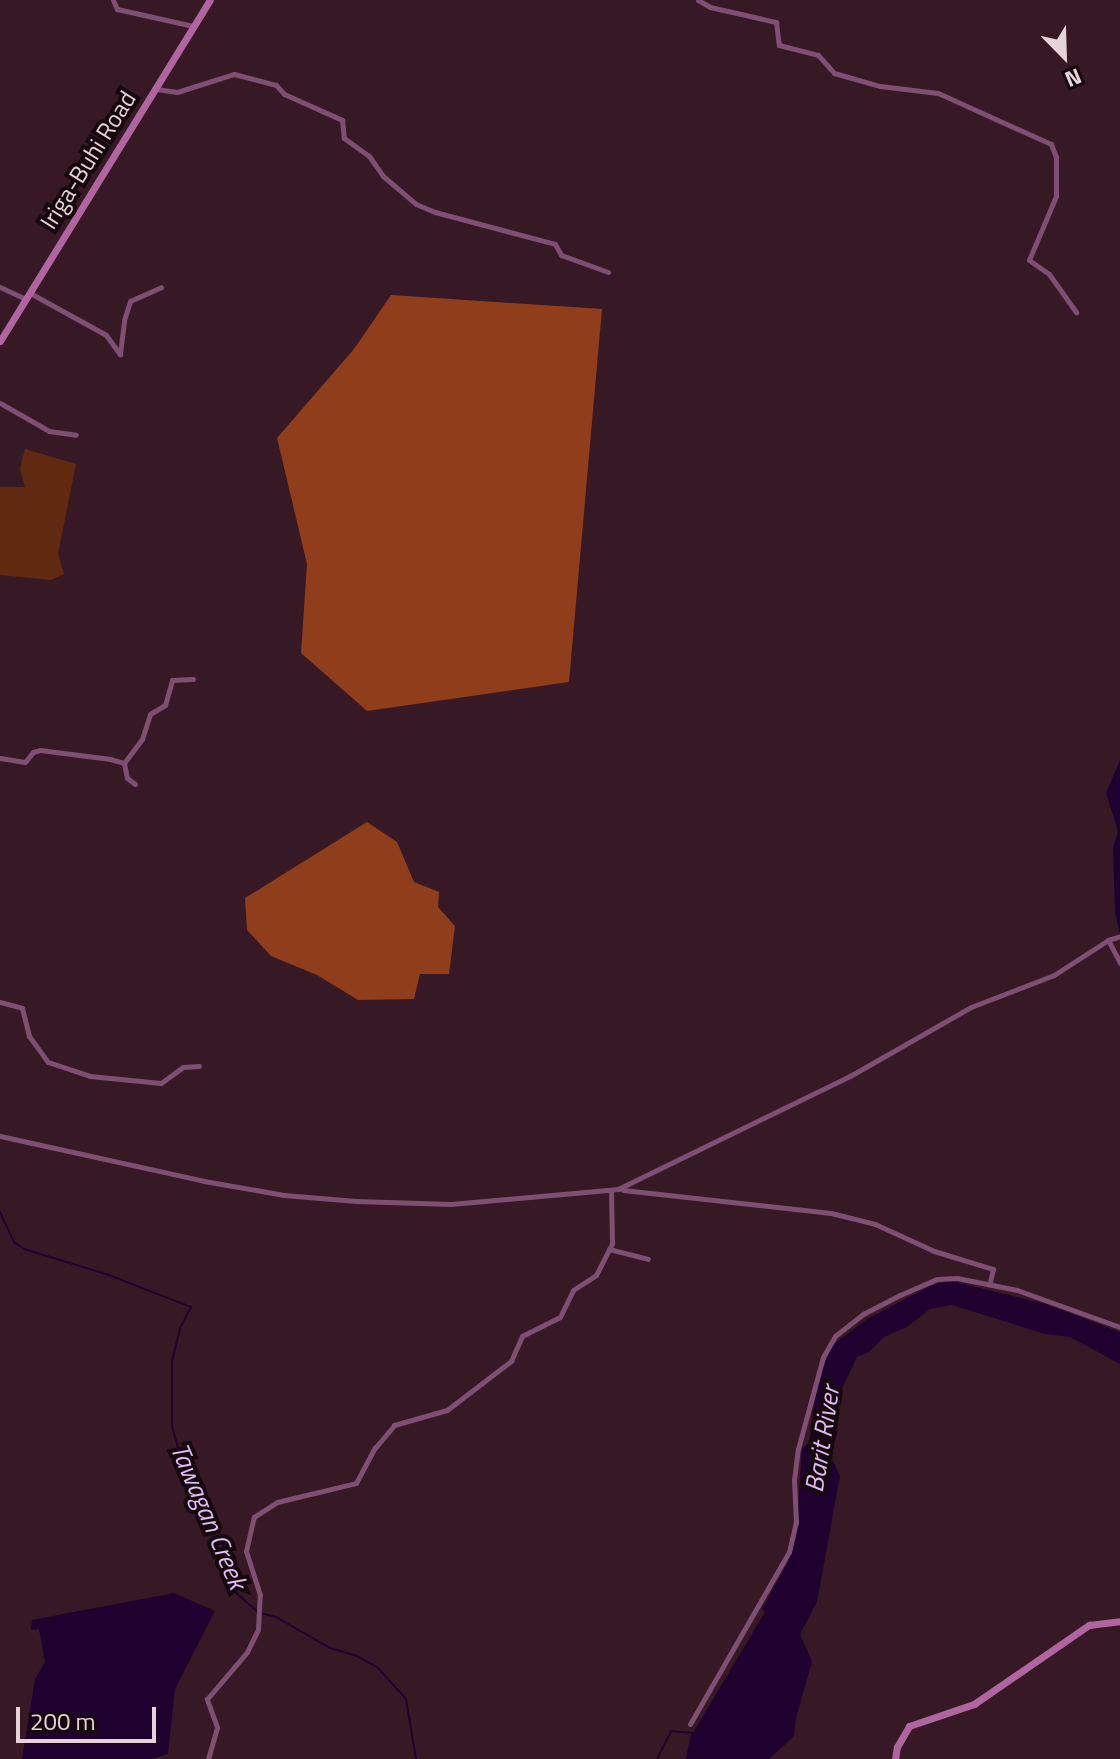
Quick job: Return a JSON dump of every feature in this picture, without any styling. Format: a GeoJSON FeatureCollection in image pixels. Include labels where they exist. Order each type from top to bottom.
{"type":"FeatureCollection","features":[{"type":"Feature","properties":{"kind":"main road","name":"Iriga-Buhi Road"},"geometry":{"type":"LineString","coordinates":[[0,341],[210,0]]}},
{"type":"Feature","properties":{"kind":"main road"},"geometry":{"type":"LineString","coordinates":[[895,1759],[897,1747],[909,1726],[974,1704],[1089,1625],[1120,1621]]}},
{"type":"Feature","properties":{"kind":"street"},"geometry":{"type":"LineString","coordinates":[[113,0],[117,9],[194,27]]}},
{"type":"Feature","properties":{"kind":"street"},"geometry":{"type":"LineString","coordinates":[[698,0],[710,7],[776,22],[779,45],[818,55],[834,73],[880,86],[938,93],[1051,144],[1056,157],[1056,196],[1029,260],[1049,274],[1076,312]]}},
{"type":"Feature","properties":{"kind":"street"},"geometry":{"type":"LineString","coordinates":[[156,89],[172,93],[234,74],[276,85],[290,97],[342,120],[344,138],[369,156],[383,176],[416,204],[435,212],[555,244],[561,255],[608,272]]}},
{"type":"Feature","properties":{"kind":"street"},"geometry":{"type":"LineString","coordinates":[[0,287],[28,296],[100,331],[120,354],[130,301],[161,287]]}},
{"type":"Feature","properties":{"kind":"street"},"geometry":{"type":"LineString","coordinates":[[0,403],[49,431],[76,435]]}},
{"type":"Feature","properties":{"kind":"street"},"geometry":{"type":"LineString","coordinates":[[135,784],[127,778],[124,763],[142,739],[150,714],[165,705],[172,680],[193,679]]}},
{"type":"Feature","properties":{"kind":"street"},"geometry":{"type":"LineString","coordinates":[[0,758],[25,762],[33,752],[40,750],[124,763]]}},
{"type":"Feature","properties":{"kind":"street"},"geometry":{"type":"LineString","coordinates":[[615,1190],[850,1076],[971,1007],[1054,975],[1108,940],[1120,936]]}},
{"type":"Feature","properties":{"kind":"street"},"geometry":{"type":"LineString","coordinates":[[1108,940],[1120,963]]}},
{"type":"Feature","properties":{"kind":"street"},"geometry":{"type":"LineString","coordinates":[[0,1002],[22,1008],[29,1036],[48,1062],[90,1076],[161,1083],[183,1067],[199,1066]]}},
{"type":"Feature","properties":{"kind":"street"},"geometry":{"type":"LineString","coordinates":[[0,1136],[204,1181],[313,1197],[451,1204],[615,1190],[745,1201],[846,1217],[993,1269],[990,1282]]}},
{"type":"Feature","properties":{"kind":"street"},"geometry":{"type":"LineString","coordinates":[[208,1759],[217,1727],[207,1699],[249,1650],[260,1616],[261,1607],[246,1551],[256,1515],[277,1502],[357,1482],[375,1448],[394,1425],[444,1411],[512,1359],[519,1338],[560,1317],[573,1290],[596,1275],[609,1249],[615,1190]]}},
{"type":"Feature","properties":{"kind":"street"},"geometry":{"type":"LineString","coordinates":[[609,1249],[648,1259]]}},
{"type":"Feature","properties":{"kind":"street"},"geometry":{"type":"LineString","coordinates":[[690,1724],[789,1552],[796,1522],[794,1480],[798,1449],[823,1357],[835,1336],[863,1314],[937,1279],[990,1282],[1120,1327]]}},
{"type":"Feature","properties":{"kind":"shaded area"},"geometry":{"type":"Polygon","coordinates":[[[391,295],[602,309],[569,682],[367,711],[301,653],[307,564],[277,438],[354,349],[391,295]]]}},
{"type":"Feature","properties":{"kind":"shaded area"},"geometry":{"type":"Polygon","coordinates":[[[25,449],[76,464],[58,554],[64,574],[51,580],[0,575],[0,487],[25,487],[20,469],[25,449]]]}},
{"type":"Feature","properties":{"kind":"shaded area"},"geometry":{"type":"Polygon","coordinates":[[[367,822],[397,842],[414,882],[439,892],[438,907],[455,926],[449,974],[420,974],[414,999],[358,1000],[317,975],[271,956],[247,930],[245,898],[367,822]]]}},
{"type":"Feature","properties":{"kind":"water"},"geometry":{"type":"Polygon","coordinates":[[[1120,760],[1120,935],[1115,912],[1113,848],[1118,831],[1106,793],[1120,760]]]}},
{"type":"Feature","properties":{"kind":"water","name":"Barit River"},"geometry":{"type":"Polygon","coordinates":[[[951,1281],[1046,1304],[1120,1332],[1120,1364],[1070,1337],[1045,1334],[952,1305],[930,1309],[907,1327],[884,1337],[869,1352],[857,1357],[838,1397],[837,1434],[830,1455],[840,1476],[817,1602],[800,1634],[812,1662],[794,1736],[769,1759],[686,1759],[690,1738],[765,1612],[762,1609],[787,1564],[796,1538],[802,1449],[809,1442],[818,1382],[831,1346],[867,1319],[932,1285],[951,1281]]]}},
{"type":"Feature","properties":{"kind":"water"},"geometry":{"type":"Polygon","coordinates":[[[174,1593],[215,1611],[175,1689],[168,1754],[152,1759],[22,1759],[35,1679],[45,1662],[39,1629],[31,1630],[32,1620],[174,1593]]]}},
{"type":"Feature","properties":{"kind":"waterway","name":"Tawagan Creek"},"geometry":{"type":"LineString","coordinates":[[0,1212],[14,1242],[24,1249],[106,1274],[191,1307],[180,1329],[172,1360],[172,1426],[184,1470],[218,1526],[235,1592],[259,1613],[276,1617],[330,1648],[355,1655],[378,1668],[406,1699],[416,1759]]}},
{"type":"Feature","properties":{"kind":"waterway","name":"Tawagan Creek"},"geometry":{"type":"LineString","coordinates":[[657,1759],[671,1731],[693,1733]]}}]}
